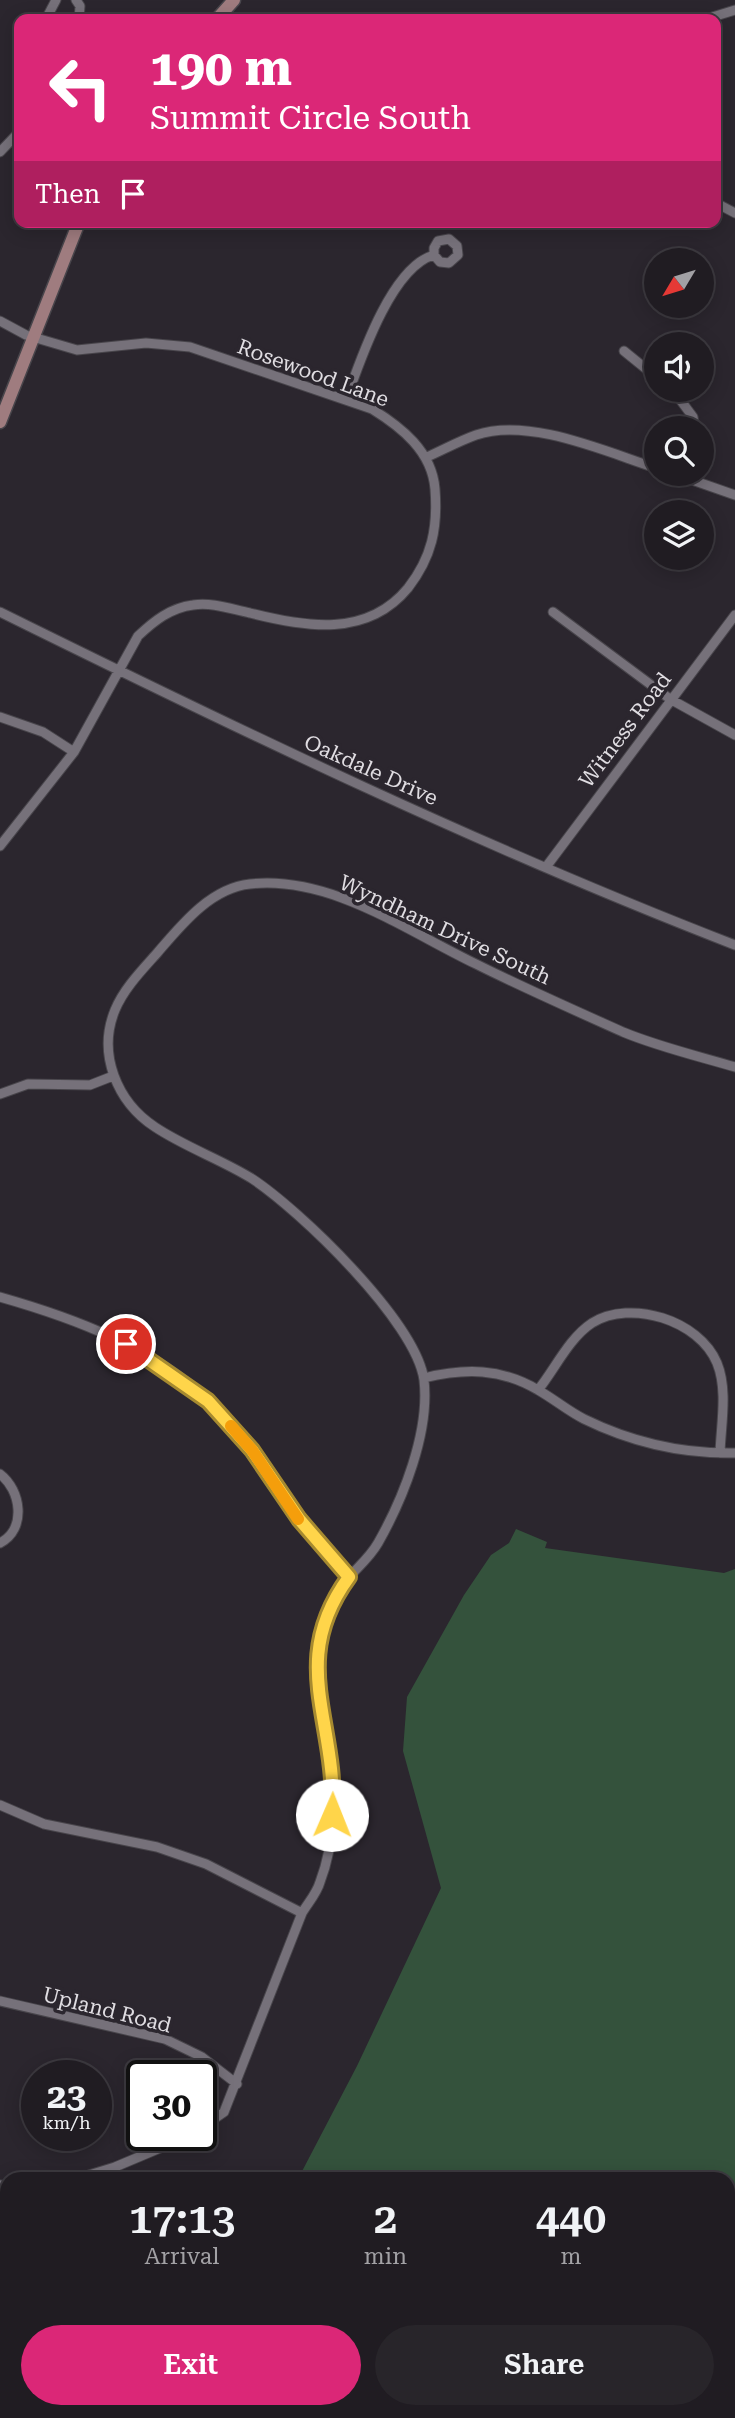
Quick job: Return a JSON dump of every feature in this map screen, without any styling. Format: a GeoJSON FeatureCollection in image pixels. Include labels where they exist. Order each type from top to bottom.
{"type":"FeatureCollection","features":[{"type":"Feature","properties":{"kind":"street"},"geometry":{"type":"LineString","coordinates":[[221,14],[234,0]]}},
{"type":"Feature","properties":{"kind":"street"},"geometry":{"type":"LineString","coordinates":[[0,152],[14,137]]}},
{"type":"Feature","properties":{"kind":"street"},"geometry":{"type":"LineString","coordinates":[[0,422],[77,228]]}},
{"type":"Feature","properties":{"kind":"street"},"geometry":{"type":"LineString","coordinates":[[346,400],[373,325],[419,263],[434,255]]}},
{"type":"Feature","properties":{"kind":"street","name":"Rosewood Lane"},"geometry":{"type":"LineString","coordinates":[[0,321],[33,338],[77,350],[146,343],[190,347],[372,409],[397,425],[427,457]]}},
{"type":"Feature","properties":{"kind":"street"},"geometry":{"type":"LineString","coordinates":[[624,351],[644,367]]}},
{"type":"Feature","properties":{"kind":"street"},"geometry":{"type":"LineString","coordinates":[[0,846],[74,752],[138,636],[153,622],[191,605],[212,604],[315,626],[356,622],[384,610],[403,594],[421,571],[433,544],[437,513],[434,481],[427,457],[478,434],[510,429],[559,438],[644,464]]}},
{"type":"Feature","properties":{"kind":"street"},"geometry":{"type":"LineString","coordinates":[[713,486],[735,495]]}},
{"type":"Feature","properties":{"kind":"street","name":"Oakdale Drive"},"geometry":{"type":"LineString","coordinates":[[0,612],[243,732],[546,867],[735,945]]}},
{"type":"Feature","properties":{"kind":"street"},"geometry":{"type":"LineString","coordinates":[[553,612],[670,699],[735,735]]}},
{"type":"Feature","properties":{"kind":"street","name":"Witness Road"},"geometry":{"type":"LineString","coordinates":[[546,867],[735,615]]}},
{"type":"Feature","properties":{"kind":"street"},"geometry":{"type":"LineString","coordinates":[[0,718],[43,732],[74,752]]}},
{"type":"Feature","properties":{"kind":"street","name":"Wyndham Drive South"},"geometry":{"type":"LineString","coordinates":[[217,2117],[224,2112],[237,2084],[302,1913],[320,1884],[333,1797],[331,1751],[320,1704],[315,1665],[322,1626],[334,1597],[378,1544],[412,1466],[423,1420],[424,1378],[409,1342],[328,1242],[252,1179],[155,1127],[132,1109],[113,1076],[107,1041],[116,1009],[137,975],[177,930],[211,899],[244,884],[281,882],[324,892],[384,917],[474,964],[629,1034],[735,1067]]}},
{"type":"Feature","properties":{"kind":"street"},"geometry":{"type":"LineString","coordinates":[[0,1094],[27,1084],[90,1085],[113,1076]]}},
{"type":"Feature","properties":{"kind":"street"},"geometry":{"type":"LineString","coordinates":[[0,1297],[82,1323],[126,1344],[208,1401],[252,1450],[299,1519],[349,1577]]}},
{"type":"Feature","properties":{"kind":"street"},"geometry":{"type":"LineString","coordinates":[[538,1390],[573,1341],[592,1324],[610,1315],[632,1313],[679,1324],[700,1339],[716,1360],[722,1381],[720,1453]]}},
{"type":"Feature","properties":{"kind":"street"},"geometry":{"type":"LineString","coordinates":[[424,1378],[469,1369],[515,1378],[583,1419],[629,1437],[680,1452],[735,1453]]}},
{"type":"Feature","properties":{"kind":"street"},"geometry":{"type":"LineString","coordinates":[[0,1474],[15,1490],[19,1504],[14,1529],[0,1544]]}},
{"type":"Feature","properties":{"kind":"street"},"geometry":{"type":"LineString","coordinates":[[0,1805],[44,1824],[157,1847],[205,1864],[302,1913]]}},
{"type":"Feature","properties":{"kind":"street","name":"Upland Road"},"geometry":{"type":"LineString","coordinates":[[0,2001],[165,2039],[202,2057],[237,2084]]}},
{"type":"Feature","properties":{"kind":"street"},"geometry":{"type":"LineString","coordinates":[[99,2172],[153,2151]]}},
{"type":"Feature","properties":{"kind":"green space"},"geometry":{"type":"Polygon","coordinates":[[[516,1529],[547,1542],[545,1548],[724,1573],[735,1569],[735,2172],[302,2172],[357,2066],[441,1888],[403,1751],[407,1697],[464,1595],[491,1555],[509,1543],[516,1529]]]}},
{"type":"Feature","properties":{"kind":"slow traffic"},"geometry":{"type":"LineString","coordinates":[[231,1426],[252,1450],[298,1519]]}},
{"type":"Feature","properties":{"kind":"route"},"geometry":{"type":"LineString","coordinates":[[126,1344],[169,1370],[208,1401],[252,1450],[299,1519],[349,1577],[334,1597],[322,1626],[315,1665],[320,1704],[331,1751],[332,1815]]}}]}
